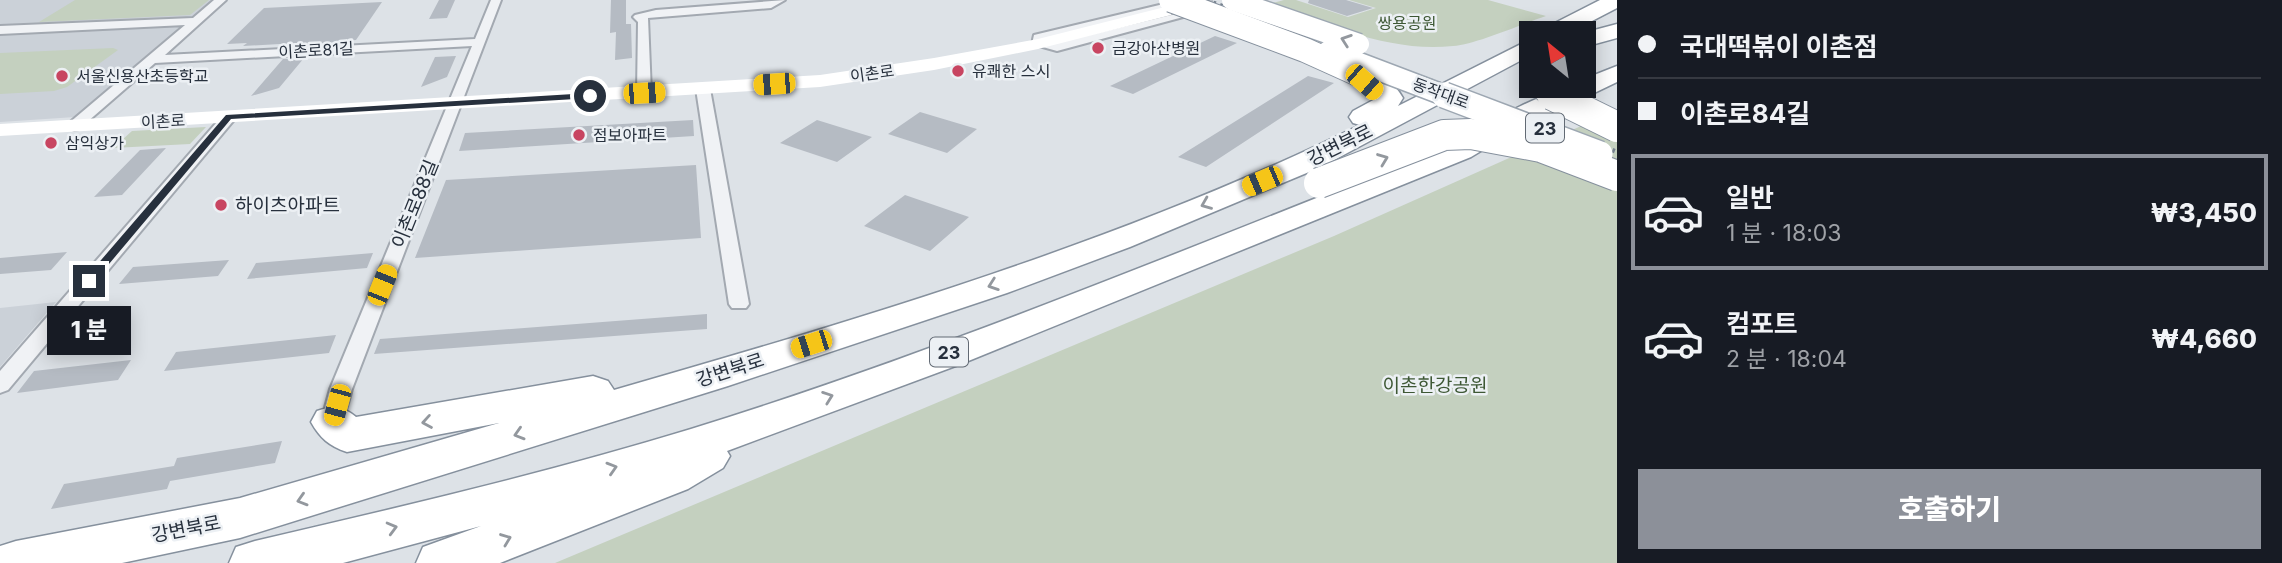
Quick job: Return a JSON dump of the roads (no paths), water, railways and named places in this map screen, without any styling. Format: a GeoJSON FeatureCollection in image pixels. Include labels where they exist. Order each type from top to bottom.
{"type":"FeatureCollection","features":[{"type":"Feature","properties":{"kind":"highway","name":"강변북로"},"geometry":{"type":"LineString","coordinates":[[1577,21],[1616,0]]}},
{"type":"Feature","properties":{"kind":"highway"},"geometry":{"type":"LineString","coordinates":[[1558,21],[1566,7],[1560,1]]}},
{"type":"Feature","properties":{"kind":"highway"},"geometry":{"type":"LineString","coordinates":[[1174,5],[1305,50],[1372,85],[1380,102],[1363,117],[1315,172]]}},
{"type":"Feature","properties":{"kind":"highway"},"geometry":{"type":"LineString","coordinates":[[1596,37],[1617,31]]}},
{"type":"Feature","properties":{"kind":"highway","name":"강변북로"},"geometry":{"type":"LineString","coordinates":[[16,563],[240,518],[759,361],[994,285],[1315,172],[1449,91],[1519,52]]}},
{"type":"Feature","properties":{"kind":"highway","name":"23"},"geometry":{"type":"LineString","coordinates":[[1461,152],[1501,127],[1617,72]]}},
{"type":"Feature","properties":{"kind":"highway","name":"23"},"geometry":{"type":"LineString","coordinates":[[255,563],[568,482],[770,419],[1461,152],[1532,134],[1577,112],[1617,79]]}},
{"type":"Feature","properties":{"kind":"highway"},"geometry":{"type":"LineString","coordinates":[[1556,98],[1617,127]]}},
{"type":"Feature","properties":{"kind":"highway"},"geometry":{"type":"LineString","coordinates":[[1068,306],[1315,172],[1444,135],[1471,134],[1541,147],[1617,176]]}},
{"type":"Feature","properties":{"kind":"highway"},"geometry":{"type":"LineString","coordinates":[[332,422],[346,435],[759,361]]}},
{"type":"Feature","properties":{"kind":"highway"},"geometry":{"type":"LineString","coordinates":[[442,563],[671,476],[770,419]]}},
{"type":"Feature","properties":{"kind":"main road","name":"동작대로"},"geometry":{"type":"LineString","coordinates":[[1232,0],[1617,139]]}},
{"type":"Feature","properties":{"kind":"main road","name":"동작대로"},"geometry":{"type":"LineString","coordinates":[[1174,5],[1463,100],[1617,162]]}},
{"type":"Feature","properties":{"kind":"street"},"geometry":{"type":"LineString","coordinates":[[74,126],[221,0]]}},
{"type":"Feature","properties":{"kind":"street","name":"이촌로88길"},"geometry":{"type":"LineString","coordinates":[[332,422],[341,389],[496,0]]}},
{"type":"Feature","properties":{"kind":"street"},"geometry":{"type":"LineString","coordinates":[[644,93],[644,21],[639,17],[656,13],[771,5],[780,0]]}},
{"type":"Feature","properties":{"kind":"street","name":"이촌로"},"geometry":{"type":"LineString","coordinates":[[1038,44],[1057,47],[1174,5]]}},
{"type":"Feature","properties":{"kind":"street","name":"이촌로"},"geometry":{"type":"LineString","coordinates":[[0,130],[820,81],[933,64],[1038,44],[1174,5]]}},
{"type":"Feature","properties":{"kind":"street"},"geometry":{"type":"LineString","coordinates":[[0,30],[197,21]]}},
{"type":"Feature","properties":{"kind":"street","name":"이촌로81길"},"geometry":{"type":"LineString","coordinates":[[153,59],[479,42]]}},
{"type":"Feature","properties":{"kind":"street"},"geometry":{"type":"LineString","coordinates":[[703,89],[739,304]]}},
{"type":"Feature","properties":{"kind":"street"},"geometry":{"type":"LineString","coordinates":[[0,385],[229,117]]}},
{"type":"Feature","properties":{"kind":"tunnel"},"geometry":{"type":"LineString","coordinates":[[1171,11],[1213,0]]}},
{"type":"Feature","properties":{"kind":"railway"},"geometry":{"type":"LineString","coordinates":[[1207,0],[1478,97]]}},
{"type":"Feature","properties":{"kind":"railway"},"geometry":{"type":"LineString","coordinates":[[1473,95],[1617,152]]}},
{"type":"Feature","properties":{"kind":"place","name":"금강아산병원"},"geometry":{"type":"Point","coordinates":[1098,48]}},
{"type":"Feature","properties":{"kind":"place","name":"유쾌한 스시"},"geometry":{"type":"Point","coordinates":[958,71]}},
{"type":"Feature","properties":{"kind":"place","name":"서울신용산초등학교"},"geometry":{"type":"Point","coordinates":[62,76]}},
{"type":"Feature","properties":{"kind":"place","name":"점보아파트"},"geometry":{"type":"Point","coordinates":[579,135]}},
{"type":"Feature","properties":{"kind":"place","name":"삼익상가"},"geometry":{"type":"Point","coordinates":[51,143]}},
{"type":"Feature","properties":{"kind":"place","name":"하이츠아파트"},"geometry":{"type":"Point","coordinates":[221,205]}},
{"type":"Feature","properties":{"kind":"park label","name":"쌍용공원"},"geometry":{"type":"Point","coordinates":[1407,23]}},
{"type":"Feature","properties":{"kind":"park label","name":"이촌한강공원"},"geometry":{"type":"Point","coordinates":[1435,385]}}]}
